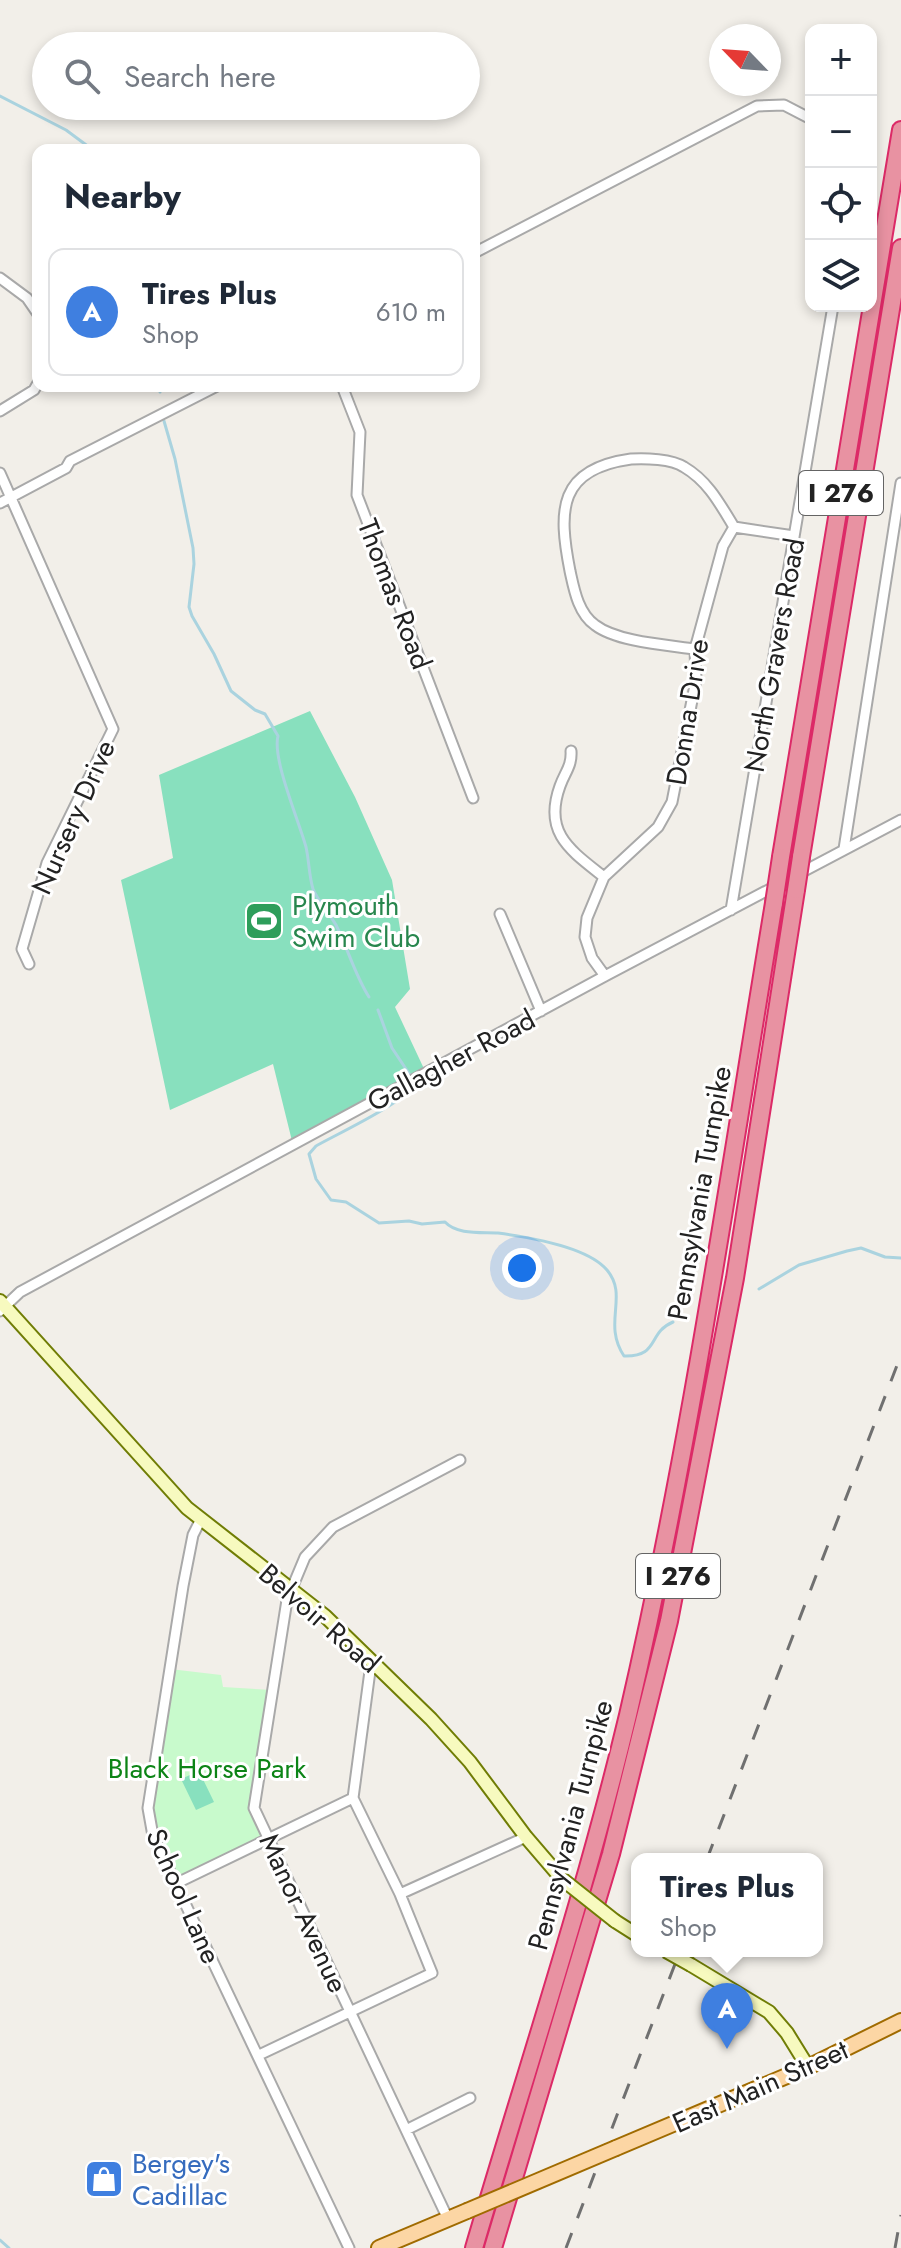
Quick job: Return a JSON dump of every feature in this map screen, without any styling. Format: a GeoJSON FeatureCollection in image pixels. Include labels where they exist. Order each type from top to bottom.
{"type":"FeatureCollection","features":[{"type":"Feature","properties":{"kind":"highway","name":"Pennsylvania Turnpike"},"geometry":{"type":"LineString","coordinates":[[474,2248],[591,1853],[643,1648],[684,1435],[901,130]]}},
{"type":"Feature","properties":{"kind":"highway","name":"Pennsylvania Turnpike"},"geometry":{"type":"LineString","coordinates":[[493,2248],[611,1854],[669,1621],[735,1278],[901,248]]}},
{"type":"Feature","properties":{"kind":"main road","name":"East Main Street"},"geometry":{"type":"LineString","coordinates":[[379,2248],[808,2067],[901,2021]]}},
{"type":"Feature","properties":{"kind":"street"},"geometry":{"type":"LineString","coordinates":[[480,250],[757,106],[784,105],[805,116]]}},
{"type":"Feature","properties":{"kind":"street"},"geometry":{"type":"LineString","coordinates":[[0,278],[32,305]]}},
{"type":"Feature","properties":{"kind":"street","name":"North Gravers Road"},"geometry":{"type":"LineString","coordinates":[[731,910],[832,312]]}},
{"type":"Feature","properties":{"kind":"street"},"geometry":{"type":"LineString","coordinates":[[0,411],[32,391]]}},
{"type":"Feature","properties":{"kind":"street"},"geometry":{"type":"LineString","coordinates":[[0,503],[66,468],[70,461],[205,392]]}},
{"type":"Feature","properties":{"kind":"street","name":"Thomas Road"},"geometry":{"type":"LineString","coordinates":[[344,392],[360,432],[357,495],[473,798]]}},
{"type":"Feature","properties":{"kind":"street"},"geometry":{"type":"LineString","coordinates":[[695,649],[610,634],[589,619],[574,591],[563,538],[569,494],[583,475],[604,463],[640,458],[682,465],[712,489],[734,527],[794,536]]}},
{"type":"Feature","properties":{"kind":"street","name":"Nursery Drive"},"geometry":{"type":"LineString","coordinates":[[0,473],[113,729],[47,863],[22,949],[29,964]]}},
{"type":"Feature","properties":{"kind":"street"},"geometry":{"type":"LineString","coordinates":[[844,849],[901,483]]}},
{"type":"Feature","properties":{"kind":"street","name":"Donna Drive"},"geometry":{"type":"LineString","coordinates":[[605,976],[592,958],[585,937],[587,918],[604,877],[658,827],[672,802],[696,680],[695,649],[723,546],[734,527]]}},
{"type":"Feature","properties":{"kind":"street"},"geometry":{"type":"LineString","coordinates":[[571,751],[572,764],[554,801],[554,825],[569,849],[604,877]]}},
{"type":"Feature","properties":{"kind":"street","name":"Gallagher Road"},"geometry":{"type":"LineString","coordinates":[[2,1306],[20,1292],[901,820]]}},
{"type":"Feature","properties":{"kind":"street"},"geometry":{"type":"LineString","coordinates":[[500,914],[541,1011]]}},
{"type":"Feature","properties":{"kind":"street","name":"Belvoir Road"},"geometry":{"type":"LineString","coordinates":[[2,1306],[200,1521],[325,1616],[462,1752],[562,1879],[631,1931]]}},
{"type":"Feature","properties":{"kind":"street","name":"Manor Avenue"},"geometry":{"type":"LineString","coordinates":[[448,2219],[254,1808],[287,1600],[312,1545],[333,1527],[460,1460]]}},
{"type":"Feature","properties":{"kind":"street","name":"School Lane"},"geometry":{"type":"LineString","coordinates":[[200,1521],[193,1535],[183,1586],[148,1808],[153,1836],[349,2248]]}},
{"type":"Feature","properties":{"kind":"street"},"geometry":{"type":"LineString","coordinates":[[259,2055],[432,1973],[400,1894],[353,1798],[370,1671],[376,1665]]}},
{"type":"Feature","properties":{"kind":"street"},"geometry":{"type":"LineString","coordinates":[[175,1884],[353,1798]]}},
{"type":"Feature","properties":{"kind":"street"},"geometry":{"type":"LineString","coordinates":[[400,1894],[526,1837]]}},
{"type":"Feature","properties":{"kind":"street"},"geometry":{"type":"LineString","coordinates":[[677,1957],[769,2012],[787,2033],[808,2067]]}},
{"type":"Feature","properties":{"kind":"street"},"geometry":{"type":"LineString","coordinates":[[406,2130],[470,2098]]}},
{"type":"Feature","properties":{"kind":"green space","name":"Plymouth Swim Club"},"geometry":{"type":"Polygon","coordinates":[[[310,711],[355,797],[392,880],[410,989],[395,1007],[426,1073],[293,1145],[273,1064],[170,1110],[121,880],[173,858],[159,775],[310,711]]]}},
{"type":"Feature","properties":{"kind":"green space","name":"Black Horse Park"},"geometry":{"type":"Polygon","coordinates":[[[170,1669],[221,1675],[223,1687],[272,1690],[254,1808],[269,1839],[175,1884],[153,1836],[148,1808],[170,1669]]]}},
{"type":"Feature","properties":{"kind":"green space"},"geometry":{"type":"Polygon","coordinates":[[[199,1771],[214,1802],[196,1810],[181,1779],[199,1771]]]}},
{"type":"Feature","properties":{"kind":"waterway"},"geometry":{"type":"LineString","coordinates":[[0,96],[32,112]]}},
{"type":"Feature","properties":{"kind":"waterway"},"geometry":{"type":"LineString","coordinates":[[47,120],[85,144]]}},
{"type":"Feature","properties":{"kind":"waterway"},"geometry":{"type":"LineString","coordinates":[[164,421],[193,548],[189,607],[192,616],[231,691],[265,714],[278,736],[279,759],[306,847],[313,889],[336,925],[369,997]]}},
{"type":"Feature","properties":{"kind":"waterway"},"geometry":{"type":"LineString","coordinates":[[378,1010],[392,1048],[410,1075]]}},
{"type":"Feature","properties":{"kind":"waterway"},"geometry":{"type":"LineString","coordinates":[[413,1085],[397,1100],[316,1146],[309,1154],[316,1179],[331,1200],[346,1202],[379,1223],[445,1222],[463,1231],[525,1237],[586,1255],[607,1270],[613,1280],[616,1290],[615,1332],[624,1356],[643,1353],[659,1332],[673,1322]]}},
{"type":"Feature","properties":{"kind":"waterway"},"geometry":{"type":"LineString","coordinates":[[759,1289],[799,1265],[847,1251],[861,1248],[885,1257],[901,1258]]}},
{"type":"Feature","properties":{"kind":"waterway"},"geometry":{"type":"LineString","coordinates":[[0,2240],[9,2248]]}},
{"type":"Feature","properties":{"kind":"railway"},"geometry":{"type":"LineString","coordinates":[[709,1853],[901,1355]]}},
{"type":"Feature","properties":{"kind":"railway"},"geometry":{"type":"LineString","coordinates":[[566,2248],[678,1957]]}},
{"type":"Feature","properties":{"kind":"railway"},"geometry":{"type":"LineString","coordinates":[[895,2248],[901,2215]]}},
{"type":"Feature","properties":{"kind":"place","name":"Plymouth Swim Club"},"geometry":{"type":"Point","coordinates":[264,921]}},
{"type":"Feature","properties":{"kind":"place","name":"Tires Plus"},"geometry":{"type":"Point","coordinates":[727,2049]}},
{"type":"Feature","properties":{"kind":"place","name":"Bergey's Cadillac"},"geometry":{"type":"Point","coordinates":[104,2179]}}]}
